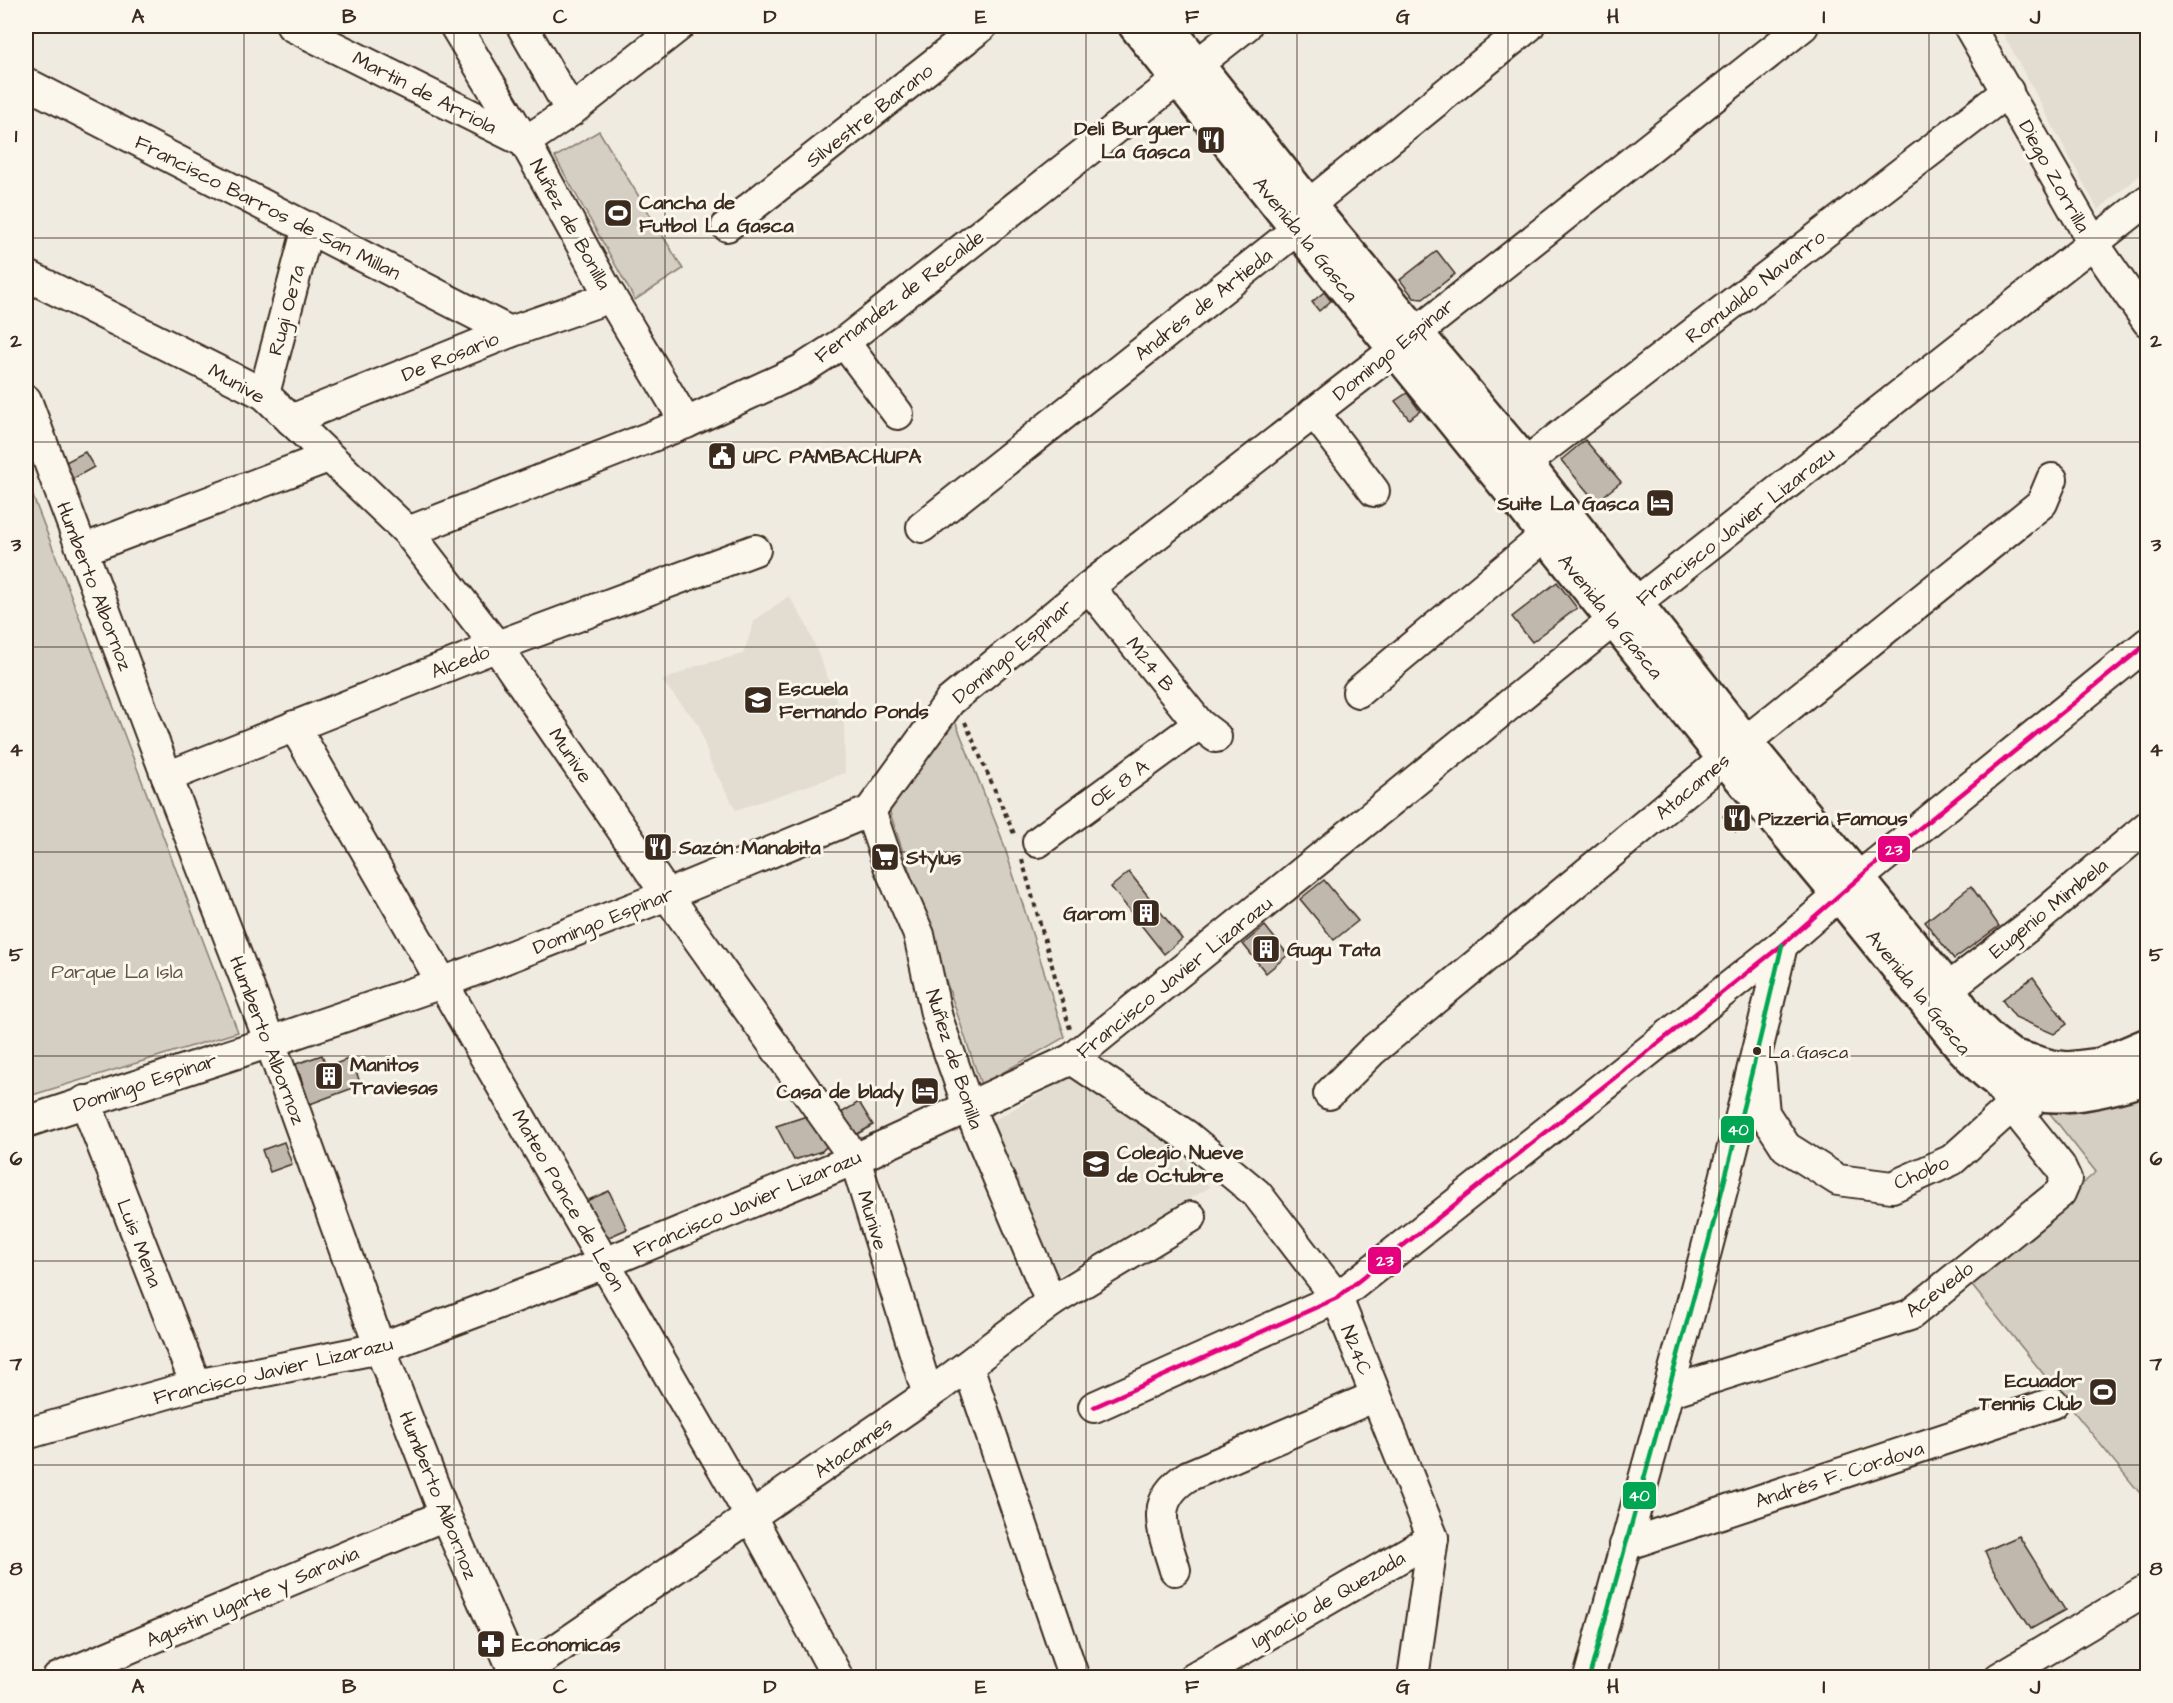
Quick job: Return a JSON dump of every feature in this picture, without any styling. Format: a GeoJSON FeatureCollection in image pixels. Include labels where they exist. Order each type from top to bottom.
{"type":"FeatureCollection","features":[{"type":"Feature","properties":{"kind":"main road","name":"Avenida la Gasca"},"geometry":{"type":"LineString","coordinates":[[1136,26],[1188,73],[1303,217],[1406,340],[1735,750],[1938,996],[1963,1048],[2004,1092],[2007,1085],[2035,1092],[2075,1095],[2105,1090],[2148,1077]]}},
{"type":"Feature","properties":{"kind":"main road","name":"Avenida la Gasca"},"geometry":{"type":"LineString","coordinates":[[1166,26],[1188,73]]}},
{"type":"Feature","properties":{"kind":"main road","name":"Avenida la Gasca"},"geometry":{"type":"LineString","coordinates":[[1514,473],[1546,535],[1625,612]]}},
{"type":"Feature","properties":{"kind":"main road","name":"Avenida la Gasca"},"geometry":{"type":"LineString","coordinates":[[1938,996],[1969,1019],[1991,1041],[2011,1056],[2051,1067],[2084,1068],[2101,1065],[2148,1045]]}},
{"type":"Feature","properties":{"kind":"street","name":"Martin de Arriola"},"geometry":{"type":"LineString","coordinates":[[292,26],[525,142]]}},
{"type":"Feature","properties":{"kind":"street","name":"Nuñez de Bonilla"},"geometry":{"type":"LineString","coordinates":[[455,26],[525,142],[611,297],[686,423]]}},
{"type":"Feature","properties":{"kind":"street"},"geometry":{"type":"LineString","coordinates":[[522,26],[571,111]]}},
{"type":"Feature","properties":{"kind":"street"},"geometry":{"type":"LineString","coordinates":[[525,142],[571,111],[679,26]]}},
{"type":"Feature","properties":{"kind":"street","name":"Silvestre Barano"},"geometry":{"type":"LineString","coordinates":[[727,226],[982,26]]}},
{"type":"Feature","properties":{"kind":"street","name":"Fernandez de Recalde"},"geometry":{"type":"LineString","coordinates":[[408,532],[686,423],[801,370],[844,342],[1246,26]]}},
{"type":"Feature","properties":{"kind":"street","name":"Andrés de Artieda"},"geometry":{"type":"LineString","coordinates":[[922,527],[1286,238],[1322,194],[1529,26]]}},
{"type":"Feature","properties":{"kind":"street","name":"Domingo Espinar"},"geometry":{"type":"LineString","coordinates":[[26,1122],[442,983],[667,895],[870,811],[950,701],[1089,587],[1803,26]]}},
{"type":"Feature","properties":{"kind":"street","name":"Diego Zorrilla"},"geometry":{"type":"LineString","coordinates":[[1969,26],[2094,244],[2148,322]]}},
{"type":"Feature","properties":{"kind":"street","name":"Francisco Barros de San Millan"},"geometry":{"type":"LineString","coordinates":[[26,83],[308,226],[510,332]]}},
{"type":"Feature","properties":{"kind":"street","name":"Romualdo Navarro"},"geometry":{"type":"LineString","coordinates":[[1514,473],[2008,91]]}},
{"type":"Feature","properties":{"kind":"street","name":"Francisco Javier Lizarazu"},"geometry":{"type":"LineString","coordinates":[[26,1434],[196,1385],[380,1347],[605,1263],[855,1159],[968,1106],[1072,1049],[2148,200]]}},
{"type":"Feature","properties":{"kind":"street","name":"Rugi Oe7a"},"geometry":{"type":"LineString","coordinates":[[264,394],[308,226]]}},
{"type":"Feature","properties":{"kind":"street","name":"Munive"},"geometry":{"type":"LineString","coordinates":[[26,275],[264,394],[408,532],[497,647],[667,895],[855,1159],[928,1395]]}},
{"type":"Feature","properties":{"kind":"street","name":"De Rosario"},"geometry":{"type":"LineString","coordinates":[[291,420],[510,332],[611,297]]}},
{"type":"Feature","properties":{"kind":"street"},"geometry":{"type":"LineString","coordinates":[[844,342],[898,414]]}},
{"type":"Feature","properties":{"kind":"street","name":"Humberto Albornoz"},"geometry":{"type":"LineString","coordinates":[[26,400],[167,777],[270,1042],[380,1347],[445,1515],[516,1677]]}},
{"type":"Feature","properties":{"kind":"street"},"geometry":{"type":"LineString","coordinates":[[1314,412],[1374,490]]}},
{"type":"Feature","properties":{"kind":"street"},"geometry":{"type":"LineString","coordinates":[[82,550],[328,457]]}},
{"type":"Feature","properties":{"kind":"street","name":"Atacames"},"geometry":{"type":"LineString","coordinates":[[1329,1094],[1371,1051],[1735,750],[2042,503],[2052,479]]}},
{"type":"Feature","properties":{"kind":"street"},"geometry":{"type":"LineString","coordinates":[[1358,692],[1546,535]]}},
{"type":"Feature","properties":{"kind":"street","name":"Alcedo"},"geometry":{"type":"LineString","coordinates":[[167,777],[497,647],[755,550]]}},
{"type":"Feature","properties":{"kind":"street","name":"M24 B"},"geometry":{"type":"LineString","coordinates":[[1089,587],[1208,730]]}},
{"type":"Feature","properties":{"kind":"street"},"geometry":{"type":"LineString","coordinates":[[1094,1407],[1337,1298],[1782,945],[1849,887],[2148,643]]}},
{"type":"Feature","properties":{"kind":"street","name":"Mateo Ponce de Leon"},"geometry":{"type":"LineString","coordinates":[[294,726],[751,1517],[838,1677]]}},
{"type":"Feature","properties":{"kind":"street","name":"OE 8 A"},"geometry":{"type":"LineString","coordinates":[[1025,847],[1208,730]]}},
{"type":"Feature","properties":{"kind":"street","name":"Nuñez de Bonilla"},"geometry":{"type":"LineString","coordinates":[[870,811],[918,935],[937,1018],[968,1106],[1051,1302]]}},
{"type":"Feature","properties":{"kind":"street","name":"Eugenio Mimbela"},"geometry":{"type":"LineString","coordinates":[[1938,996],[2034,922],[2148,826]]}},
{"type":"Feature","properties":{"kind":"street"},"geometry":{"type":"LineString","coordinates":[[1589,1677],[1668,1392],[1758,1051],[1782,945]]}},
{"type":"Feature","properties":{"kind":"street","name":"N24C"},"geometry":{"type":"LineString","coordinates":[[1072,1049],[1187,1136],[1257,1194],[1337,1298],[1432,1538],[1413,1677]]}},
{"type":"Feature","properties":{"kind":"street","name":"Chobo"},"geometry":{"type":"LineString","coordinates":[[1758,1051],[1764,1113],[1786,1147],[1838,1180],[1892,1187],[1952,1160],[2004,1092]]}},
{"type":"Feature","properties":{"kind":"street","name":"Acevedo"},"geometry":{"type":"LineString","coordinates":[[1668,1392],[1910,1315],[2061,1193],[2066,1179],[2060,1167],[2004,1092]]}},
{"type":"Feature","properties":{"kind":"street","name":"Luis Mena"},"geometry":{"type":"LineString","coordinates":[[85,1101],[196,1385]]}},
{"type":"Feature","properties":{"kind":"street","name":"Atacames"},"geometry":{"type":"LineString","coordinates":[[516,1677],[928,1395],[1051,1302],[1191,1216]]}},
{"type":"Feature","properties":{"kind":"street"},"geometry":{"type":"LineString","coordinates":[[968,1366],[1074,1677]]}},
{"type":"Feature","properties":{"kind":"street"},"geometry":{"type":"LineString","coordinates":[[1175,1570],[1161,1522],[1167,1495],[1176,1484],[1188,1476],[1376,1396]]}},
{"type":"Feature","properties":{"kind":"street","name":"Andrés F. Cordova"},"geometry":{"type":"LineString","coordinates":[[1625,1545],[2053,1403]]}},
{"type":"Feature","properties":{"kind":"street","name":"Agustin Ugarte y Saravia"},"geometry":{"type":"LineString","coordinates":[[58,1677],[445,1515]]}},
{"type":"Feature","properties":{"kind":"street","name":"Ignacio de Quezada"},"geometry":{"type":"LineString","coordinates":[[1193,1677],[1432,1538]]}},
{"type":"Feature","properties":{"kind":"street"},"geometry":{"type":"LineString","coordinates":[[1999,1677],[2148,1589]]}},
{"type":"Feature","properties":{"kind":"path"},"geometry":{"type":"LineString","coordinates":[[964,721],[1025,847],[1072,1049]]}},
{"type":"Feature","properties":{"kind":"shaded area"},"geometry":{"type":"Polygon","coordinates":[[[1999,26],[2147,26],[2147,169],[2098,210],[1999,26]]]}},
{"type":"Feature","properties":{"kind":"shaded area","name":"Escuela Fernando Ponds"},"geometry":{"type":"Polygon","coordinates":[[[789,596],[807,626],[844,719],[845,773],[736,810],[710,762],[699,725],[662,681],[696,666],[743,654],[755,620],[789,596]]]}},
{"type":"Feature","properties":{"kind":"shaded area","name":"Colegio Nueve de Octubre"},"geometry":{"type":"Polygon","coordinates":[[[1070,1077],[1166,1141],[1210,1187],[1055,1277],[985,1125],[1070,1077]]]}},
{"type":"Feature","properties":{"kind":"green space","name":"Cancha de Futbol La Gasca"},"geometry":{"type":"Polygon","coordinates":[[[599,131],[683,269],[635,300],[555,157],[599,131]]]}},
{"type":"Feature","properties":{"kind":"green space","name":"Parque La Isla"},"geometry":{"type":"Polygon","coordinates":[[[26,478],[238,1032],[26,1097],[26,478]]]}},
{"type":"Feature","properties":{"kind":"green space"},"geometry":{"type":"Polygon","coordinates":[[[955,721],[1001,836],[1065,1037],[981,1085],[889,810],[955,721]]]}},
{"type":"Feature","properties":{"kind":"green space","name":"Ecuador Tennis Club"},"geometry":{"type":"Polygon","coordinates":[[[2147,1092],[2147,1502],[1969,1282],[2096,1172],[2048,1111],[2147,1092]]]}},
{"type":"Feature","properties":{"kind":"building"},"geometry":{"type":"Polygon","coordinates":[[[1437,251],[1455,274],[1423,299],[1414,298],[1400,280],[1437,251]]]}},
{"type":"Feature","properties":{"kind":"building"},"geometry":{"type":"Polygon","coordinates":[[[1324,292],[1331,301],[1319,311],[1312,302],[1324,292]]]}},
{"type":"Feature","properties":{"kind":"building"},"geometry":{"type":"Polygon","coordinates":[[[1407,393],[1420,411],[1409,419],[1395,401],[1407,393]]]}},
{"type":"Feature","properties":{"kind":"building"},"geometry":{"type":"Polygon","coordinates":[[[1585,440],[1621,482],[1596,502],[1561,460],[1585,440]]]}},
{"type":"Feature","properties":{"kind":"building"},"geometry":{"type":"Polygon","coordinates":[[[85,452],[94,467],[71,480],[62,464],[85,452]]]}},
{"type":"Feature","properties":{"kind":"building"},"geometry":{"type":"Polygon","coordinates":[[[1557,582],[1577,608],[1532,642],[1512,617],[1557,582]]]}},
{"type":"Feature","properties":{"kind":"building","name":"Pizzeria Famous"},"geometry":{"type":"Polygon","coordinates":[[[1737,804],[1751,820],[1736,832],[1723,816],[1737,804]]]}},
{"type":"Feature","properties":{"kind":"building","name":"Garom"},"geometry":{"type":"Polygon","coordinates":[[[1129,872],[1182,939],[1164,954],[1111,887],[1129,872]]]}},
{"type":"Feature","properties":{"kind":"building"},"geometry":{"type":"Polygon","coordinates":[[[1324,880],[1358,921],[1334,940],[1300,899],[1324,880]]]}},
{"type":"Feature","properties":{"kind":"building"},"geometry":{"type":"Polygon","coordinates":[[[1971,886],[1999,926],[1954,959],[1925,922],[1971,886]]]}},
{"type":"Feature","properties":{"kind":"building","name":"Gugu Tata"},"geometry":{"type":"Polygon","coordinates":[[[1265,926],[1288,955],[1266,973],[1243,944],[1265,926]]]}},
{"type":"Feature","properties":{"kind":"building"},"geometry":{"type":"Polygon","coordinates":[[[2033,977],[2067,1024],[2054,1034],[2015,1017],[2002,1000],[2033,977]]]}},
{"type":"Feature","properties":{"kind":"building","name":"Manitos Traviesas"},"geometry":{"type":"Polygon","coordinates":[[[322,1055],[327,1067],[351,1058],[361,1085],[310,1104],[296,1064],[322,1055]]]}},
{"type":"Feature","properties":{"kind":"building"},"geometry":{"type":"Polygon","coordinates":[[[859,1102],[873,1125],[854,1136],[841,1113],[859,1102]]]}},
{"type":"Feature","properties":{"kind":"building"},"geometry":{"type":"Polygon","coordinates":[[[810,1115],[827,1146],[822,1151],[794,1160],[776,1126],[810,1115]]]}},
{"type":"Feature","properties":{"kind":"building"},"geometry":{"type":"Polygon","coordinates":[[[284,1142],[292,1164],[270,1172],[262,1150],[284,1142]]]}},
{"type":"Feature","properties":{"kind":"building"},"geometry":{"type":"Polygon","coordinates":[[[609,1191],[627,1229],[602,1240],[584,1202],[609,1191]]]}},
{"type":"Feature","properties":{"kind":"building"},"geometry":{"type":"Polygon","coordinates":[[[2019,1536],[2065,1610],[2031,1629],[1993,1570],[1985,1551],[2019,1536]]]}},
{"type":"Feature","properties":{"kind":"transit line","name":"23"},"geometry":{"type":"LineString","coordinates":[[1094,1407],[1337,1298],[1782,945],[1868,870],[2148,643]]}},
{"type":"Feature","properties":{"kind":"transit line","name":"40"},"geometry":{"type":"LineString","coordinates":[[1589,1678],[1714,1221],[1782,945]]}},
{"type":"Feature","properties":{"kind":"place","name":"Deli Burguer La Gasca"},"geometry":{"type":"Point","coordinates":[1211,140]}},
{"type":"Feature","properties":{"kind":"place","name":"Cancha de Futbol La Gasca"},"geometry":{"type":"Point","coordinates":[618,213]}},
{"type":"Feature","properties":{"kind":"place","name":"UPC PAMBACHUPA"},"geometry":{"type":"Point","coordinates":[722,456]}},
{"type":"Feature","properties":{"kind":"place","name":"Suite La Gasca"},"geometry":{"type":"Point","coordinates":[1660,503]}},
{"type":"Feature","properties":{"kind":"place","name":"Escuela Fernando Ponds"},"geometry":{"type":"Point","coordinates":[758,700]}},
{"type":"Feature","properties":{"kind":"place","name":"Pizzeria Famous"},"geometry":{"type":"Point","coordinates":[1737,818]}},
{"type":"Feature","properties":{"kind":"place","name":"Sazón Manabita"},"geometry":{"type":"Point","coordinates":[658,847]}},
{"type":"Feature","properties":{"kind":"place","name":"Stylus"},"geometry":{"type":"Point","coordinates":[885,857]}},
{"type":"Feature","properties":{"kind":"place","name":"Garom"},"geometry":{"type":"Point","coordinates":[1146,913]}},
{"type":"Feature","properties":{"kind":"place","name":"Gugu Tata"},"geometry":{"type":"Point","coordinates":[1266,949]}},
{"type":"Feature","properties":{"kind":"place","name":"La Gasca"},"geometry":{"type":"Point","coordinates":[1757,1051]}},
{"type":"Feature","properties":{"kind":"place","name":"Manitos Traviesas"},"geometry":{"type":"Point","coordinates":[329,1076]}},
{"type":"Feature","properties":{"kind":"place","name":"Casa de blady"},"geometry":{"type":"Point","coordinates":[925,1091]}},
{"type":"Feature","properties":{"kind":"place","name":"Colegio Nueve de Octubre"},"geometry":{"type":"Point","coordinates":[1096,1164]}},
{"type":"Feature","properties":{"kind":"place","name":"Ecuador Tennis Club"},"geometry":{"type":"Point","coordinates":[2103,1392]}},
{"type":"Feature","properties":{"kind":"place","name":"Economicas"},"geometry":{"type":"Point","coordinates":[491,1644]}}]}
